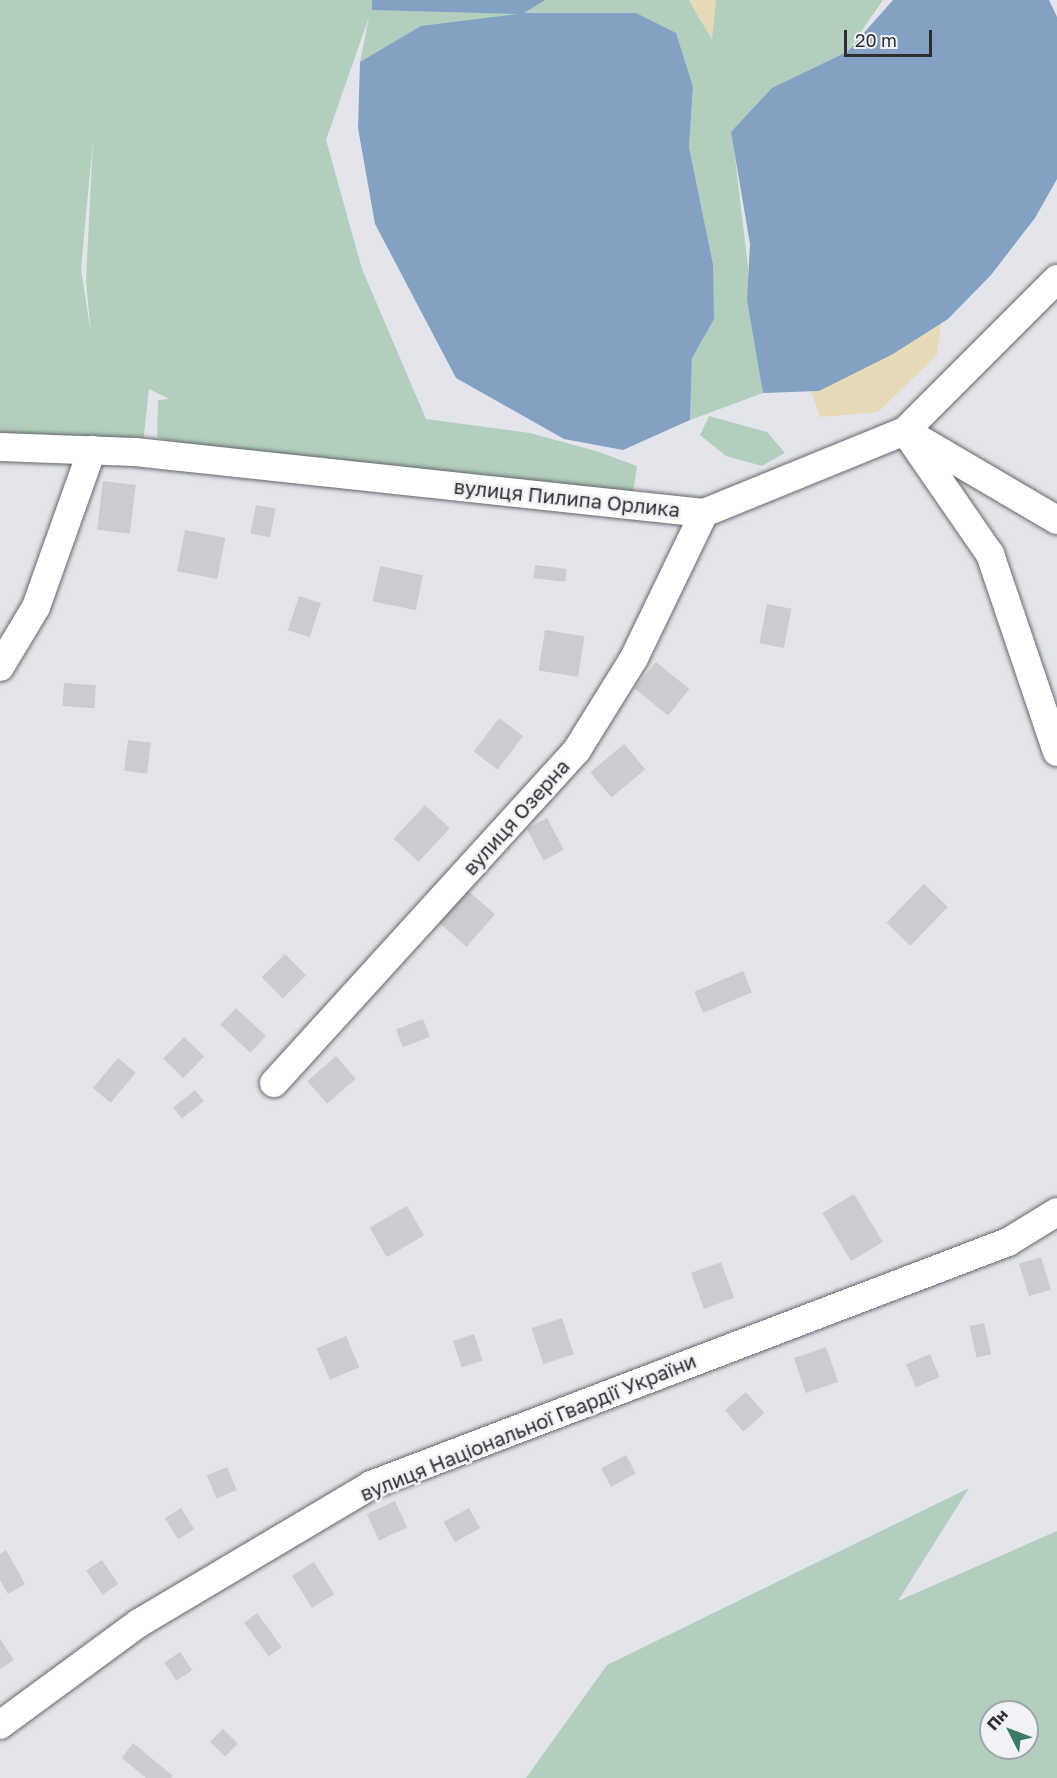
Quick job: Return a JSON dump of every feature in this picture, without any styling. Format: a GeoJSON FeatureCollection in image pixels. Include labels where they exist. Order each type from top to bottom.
{"type":"FeatureCollection","features":[{"type":"Feature","properties":{"kind":"street","name":"вулиця Пилипа Орлика"},"geometry":{"type":"LineString","coordinates":[[0,447],[92,450],[704,513],[905,431],[1057,279]]}},
{"type":"Feature","properties":{"kind":"street"},"geometry":{"type":"LineString","coordinates":[[905,431],[1057,520]]}},
{"type":"Feature","properties":{"kind":"street"},"geometry":{"type":"LineString","coordinates":[[905,431],[990,554],[1057,752]]}},
{"type":"Feature","properties":{"kind":"street"},"geometry":{"type":"LineString","coordinates":[[0,667],[36,607],[92,450]]}},
{"type":"Feature","properties":{"kind":"street","name":"вулиця Озерна"},"geometry":{"type":"LineString","coordinates":[[274,1083],[577,750],[634,658],[704,513]]}},
{"type":"Feature","properties":{"kind":"street","name":"вулиця Національної Гвардії України"},"geometry":{"type":"LineString","coordinates":[[0,1725],[139,1623],[371,1485],[1008,1242],[1057,1212]]}},
{"type":"Feature","properties":{"kind":"green space"},"geometry":{"type":"Polygon","coordinates":[[[0,0],[883,0],[847,52],[732,132],[763,393],[690,420],[692,358],[713,264],[689,147],[693,87],[593,13],[360,62],[369,17],[326,140],[362,269],[426,419],[530,433],[596,451],[637,466],[633,493],[195,450],[157,437],[158,400],[169,399],[149,389],[143,443],[0,436],[0,0]],[[93,140],[81,269],[91,334],[86,281],[93,140]]]}},
{"type":"Feature","properties":{"kind":"green space"},"geometry":{"type":"Polygon","coordinates":[[[709,416],[767,432],[785,453],[762,466],[726,456],[700,435],[709,416]]]}},
{"type":"Feature","properties":{"kind":"green space"},"geometry":{"type":"Polygon","coordinates":[[[969,1488],[898,1601],[1057,1531],[1057,1778],[526,1778],[607,1665],[969,1488]]]}},
{"type":"Feature","properties":{"kind":"sand"},"geometry":{"type":"Polygon","coordinates":[[[689,0],[716,0],[712,39],[699,18],[689,0]]]}},
{"type":"Feature","properties":{"kind":"sand"},"geometry":{"type":"Polygon","coordinates":[[[943,309],[937,355],[878,412],[820,417],[811,391],[871,365],[943,309]]]}},
{"type":"Feature","properties":{"kind":"water"},"geometry":{"type":"Polygon","coordinates":[[[372,0],[545,0],[524,13],[636,13],[676,33],[693,87],[689,147],[713,264],[714,319],[692,358],[690,420],[623,450],[564,439],[456,378],[375,224],[358,128],[360,62],[421,26],[518,14],[372,10],[372,0]]]}},
{"type":"Feature","properties":{"kind":"water"},"geometry":{"type":"Polygon","coordinates":[[[893,0],[1049,0],[1057,17],[1057,179],[1035,218],[991,275],[948,319],[893,354],[819,391],[763,393],[747,300],[750,244],[731,132],[772,88],[847,52],[893,0]]]}},
{"type":"Feature","properties":{"kind":"building"},"geometry":{"type":"Polygon","coordinates":[[[103,481],[136,485],[130,534],[97,530],[103,481]]]}},
{"type":"Feature","properties":{"kind":"building"},"geometry":{"type":"Polygon","coordinates":[[[256,505],[276,509],[270,537],[250,533],[256,505]]]}},
{"type":"Feature","properties":{"kind":"building"},"geometry":{"type":"Polygon","coordinates":[[[185,530],[225,538],[217,579],[177,571],[185,530]]]}},
{"type":"Feature","properties":{"kind":"building"},"geometry":{"type":"Polygon","coordinates":[[[535,565],[567,569],[565,582],[533,578],[535,565]]]}},
{"type":"Feature","properties":{"kind":"building"},"geometry":{"type":"Polygon","coordinates":[[[380,566],[423,575],[416,610],[373,601],[380,566]]]}},
{"type":"Feature","properties":{"kind":"building"},"geometry":{"type":"Polygon","coordinates":[[[299,596],[321,603],[310,637],[288,630],[299,596]]]}},
{"type":"Feature","properties":{"kind":"building"},"geometry":{"type":"Polygon","coordinates":[[[767,604],[792,609],[784,648],[759,643],[767,604]]]}},
{"type":"Feature","properties":{"kind":"building"},"geometry":{"type":"Polygon","coordinates":[[[545,630],[585,636],[578,677],[539,670],[545,630]]]}},
{"type":"Feature","properties":{"kind":"building"},"geometry":{"type":"Polygon","coordinates":[[[656,662],[689,689],[668,715],[635,688],[656,662]]]}},
{"type":"Feature","properties":{"kind":"building"},"geometry":{"type":"Polygon","coordinates":[[[64,683],[96,685],[94,708],[62,706],[64,683]]]}},
{"type":"Feature","properties":{"kind":"building"},"geometry":{"type":"Polygon","coordinates":[[[499,718],[523,736],[498,770],[474,752],[499,718]]]}},
{"type":"Feature","properties":{"kind":"building"},"geometry":{"type":"Polygon","coordinates":[[[128,740],[151,743],[147,774],[124,771],[128,740]]]}},
{"type":"Feature","properties":{"kind":"building"},"geometry":{"type":"Polygon","coordinates":[[[624,744],[645,769],[612,798],[590,772],[624,744]]]}},
{"type":"Feature","properties":{"kind":"building"},"geometry":{"type":"Polygon","coordinates":[[[425,805],[450,828],[418,862],[394,839],[425,805]]]}},
{"type":"Feature","properties":{"kind":"building"},"geometry":{"type":"Polygon","coordinates":[[[547,818],[564,850],[544,861],[527,829],[547,818]]]}},
{"type":"Feature","properties":{"kind":"building"},"geometry":{"type":"Polygon","coordinates":[[[924,884],[948,907],[910,946],[886,923],[924,884]]]}},
{"type":"Feature","properties":{"kind":"building"},"geometry":{"type":"Polygon","coordinates":[[[467,890],[495,914],[467,947],[439,922],[467,890]]]}},
{"type":"Feature","properties":{"kind":"building"},"geometry":{"type":"Polygon","coordinates":[[[285,954],[306,975],[283,999],[262,977],[285,954]]]}},
{"type":"Feature","properties":{"kind":"building"},"geometry":{"type":"Polygon","coordinates":[[[743,971],[752,992],[703,1013],[694,992],[743,971]]]}},
{"type":"Feature","properties":{"kind":"building"},"geometry":{"type":"Polygon","coordinates":[[[236,1008],[266,1036],[250,1053],[220,1025],[236,1008]]]}},
{"type":"Feature","properties":{"kind":"building"},"geometry":{"type":"Polygon","coordinates":[[[423,1019],[430,1037],[403,1047],[396,1029],[423,1019]]]}},
{"type":"Feature","properties":{"kind":"building"},"geometry":{"type":"Polygon","coordinates":[[[184,1037],[204,1056],[183,1078],[163,1059],[184,1037]]]}},
{"type":"Feature","properties":{"kind":"building"},"geometry":{"type":"Polygon","coordinates":[[[336,1056],[356,1079],[327,1104],[307,1081],[336,1056]]]}},
{"type":"Feature","properties":{"kind":"building"},"geometry":{"type":"Polygon","coordinates":[[[118,1058],[136,1073],[111,1103],[93,1088],[118,1058]]]}},
{"type":"Feature","properties":{"kind":"building"},"geometry":{"type":"Polygon","coordinates":[[[195,1090],[204,1101],[182,1119],[173,1108],[195,1090]]]}},
{"type":"Feature","properties":{"kind":"building"},"geometry":{"type":"Polygon","coordinates":[[[854,1194],[883,1242],[851,1261],[822,1213],[854,1194]]]}},
{"type":"Feature","properties":{"kind":"building"},"geometry":{"type":"Polygon","coordinates":[[[407,1206],[424,1235],[387,1257],[370,1228],[407,1206]]]}},
{"type":"Feature","properties":{"kind":"building"},"geometry":{"type":"Polygon","coordinates":[[[1041,1257],[1051,1290],[1029,1296],[1019,1264],[1041,1257]]]}},
{"type":"Feature","properties":{"kind":"building"},"geometry":{"type":"Polygon","coordinates":[[[721,1262],[734,1298],[704,1309],[691,1273],[721,1262]]]}},
{"type":"Feature","properties":{"kind":"building"},"geometry":{"type":"Polygon","coordinates":[[[562,1318],[574,1354],[543,1364],[532,1328],[562,1318]]]}},
{"type":"Feature","properties":{"kind":"building"},"geometry":{"type":"Polygon","coordinates":[[[984,1323],[991,1354],[977,1358],[969,1326],[984,1323]]]}},
{"type":"Feature","properties":{"kind":"building"},"geometry":{"type":"Polygon","coordinates":[[[474,1334],[483,1361],[462,1367],[453,1341],[474,1334]]]}},
{"type":"Feature","properties":{"kind":"building"},"geometry":{"type":"Polygon","coordinates":[[[346,1336],[359,1367],[330,1380],[317,1349],[346,1336]]]}},
{"type":"Feature","properties":{"kind":"building"},"geometry":{"type":"Polygon","coordinates":[[[826,1347],[838,1382],[806,1393],[794,1358],[826,1347]]]}},
{"type":"Feature","properties":{"kind":"building"},"geometry":{"type":"Polygon","coordinates":[[[930,1354],[940,1377],[916,1387],[906,1364],[930,1354]]]}},
{"type":"Feature","properties":{"kind":"building"},"geometry":{"type":"Polygon","coordinates":[[[746,1392],[764,1413],[743,1432],[725,1410],[746,1392]]]}},
{"type":"Feature","properties":{"kind":"building"},"geometry":{"type":"Polygon","coordinates":[[[626,1455],[636,1474],[611,1487],[601,1468],[626,1455]]]}},
{"type":"Feature","properties":{"kind":"building"},"geometry":{"type":"Polygon","coordinates":[[[227,1467],[237,1490],[217,1499],[207,1476],[227,1467]]]}},
{"type":"Feature","properties":{"kind":"building"},"geometry":{"type":"Polygon","coordinates":[[[395,1501],[407,1527],[379,1540],[367,1514],[395,1501]]]}},
{"type":"Feature","properties":{"kind":"building"},"geometry":{"type":"Polygon","coordinates":[[[181,1508],[194,1529],[178,1539],[165,1518],[181,1508]]]}},
{"type":"Feature","properties":{"kind":"building"},"geometry":{"type":"Polygon","coordinates":[[[469,1508],[480,1528],[455,1542],[444,1522],[469,1508]]]}},
{"type":"Feature","properties":{"kind":"building"},"geometry":{"type":"Polygon","coordinates":[[[6,1550],[25,1584],[8,1594],[0,1580],[0,1554],[6,1550]]]}},
{"type":"Feature","properties":{"kind":"building"},"geometry":{"type":"Polygon","coordinates":[[[102,1560],[118,1584],[102,1595],[86,1571],[102,1560]]]}},
{"type":"Feature","properties":{"kind":"building"},"geometry":{"type":"Polygon","coordinates":[[[314,1562],[334,1594],[312,1608],[292,1576],[314,1562]]]}},
{"type":"Feature","properties":{"kind":"building"},"geometry":{"type":"Polygon","coordinates":[[[257,1613],[282,1647],[269,1656],[244,1622],[257,1613]]]}},
{"type":"Feature","properties":{"kind":"building"},"geometry":{"type":"Polygon","coordinates":[[[0,1639],[14,1660],[0,1669],[0,1639]]]}},
{"type":"Feature","properties":{"kind":"building"},"geometry":{"type":"Polygon","coordinates":[[[180,1652],[192,1670],[177,1681],[164,1663],[180,1652]]]}},
{"type":"Feature","properties":{"kind":"building"},"geometry":{"type":"Polygon","coordinates":[[[223,1729],[238,1744],[225,1757],[210,1742],[223,1729]]]}},
{"type":"Feature","properties":{"kind":"building"},"geometry":{"type":"Polygon","coordinates":[[[133,1743],[173,1776],[171,1778],[146,1778],[122,1758],[133,1743]]]}}]}
